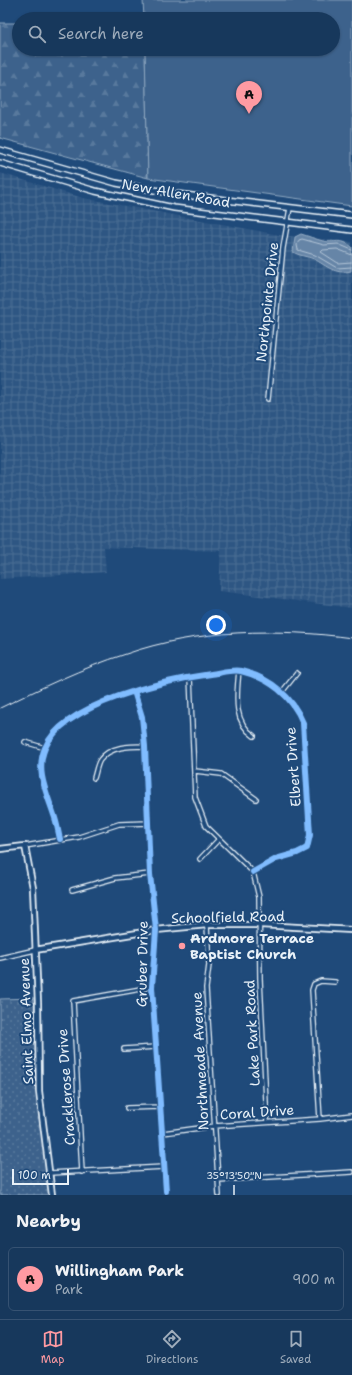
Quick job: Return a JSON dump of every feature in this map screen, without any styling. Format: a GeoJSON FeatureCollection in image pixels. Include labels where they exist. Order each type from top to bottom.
{"type":"FeatureCollection","features":[{"type":"Feature","properties":{"kind":"main road","name":"New Allen Road"},"geometry":{"type":"LineString","coordinates":[[0,150],[116,183],[176,194],[352,216]]}},
{"type":"Feature","properties":{"kind":"main road","name":"New Allen Road"},"geometry":{"type":"LineString","coordinates":[[0,163],[95,191],[174,208],[352,230]]}},
{"type":"Feature","properties":{"kind":"street","name":"Northpointe Drive"},"geometry":{"type":"LineString","coordinates":[[268,399],[287,222],[290,208]]}},
{"type":"Feature","properties":{"kind":"street"},"geometry":{"type":"LineString","coordinates":[[60,839],[55,816],[42,784],[42,766],[45,748],[57,731],[69,720],[106,701],[134,691],[190,677],[239,670],[236,694],[238,715],[247,731],[254,736]]}},
{"type":"Feature","properties":{"kind":"street","name":"Elbert Drive"},"geometry":{"type":"LineString","coordinates":[[239,670],[265,680],[282,692],[297,707],[303,723],[310,835],[307,848],[297,853],[276,859],[253,872]]}},
{"type":"Feature","properties":{"kind":"street"},"geometry":{"type":"LineString","coordinates":[[282,692],[297,672]]}},
{"type":"Feature","properties":{"kind":"street"},"geometry":{"type":"LineString","coordinates":[[190,677],[195,797],[199,811],[206,826],[253,872]]}},
{"type":"Feature","properties":{"kind":"street","name":"Gruber Drive"},"geometry":{"type":"LineString","coordinates":[[134,691],[142,717],[145,746],[150,874],[156,930],[152,987],[166,1191]]}},
{"type":"Feature","properties":{"kind":"street"},"geometry":{"type":"LineString","coordinates":[[25,742],[45,748]]}},
{"type":"Feature","properties":{"kind":"street"},"geometry":{"type":"LineString","coordinates":[[94,778],[100,760],[111,750],[130,746],[145,746]]}},
{"type":"Feature","properties":{"kind":"street"},"geometry":{"type":"LineString","coordinates":[[195,771],[221,774],[256,798]]}},
{"type":"Feature","properties":{"kind":"street"},"geometry":{"type":"LineString","coordinates":[[0,849],[79,837],[119,824],[149,823]]}},
{"type":"Feature","properties":{"kind":"street"},"geometry":{"type":"LineString","coordinates":[[200,859],[219,839]]}},
{"type":"Feature","properties":{"kind":"street","name":"Saint Elmo Avenue"},"geometry":{"type":"LineString","coordinates":[[25,846],[33,888],[38,1004],[38,1091],[52,1195]]}},
{"type":"Feature","properties":{"kind":"street","name":"Lake Park Road"},"geometry":{"type":"LineString","coordinates":[[253,872],[259,897],[260,979],[267,1122]]}},
{"type":"Feature","properties":{"kind":"street"},"geometry":{"type":"LineString","coordinates":[[72,890],[114,878],[150,874]]}},
{"type":"Feature","properties":{"kind":"street","name":"Schoolfield Road"},"geometry":{"type":"LineString","coordinates":[[35,950],[156,930],[207,925],[260,925],[352,930]]}},
{"type":"Feature","properties":{"kind":"street","name":"Northmeade Avenue"},"geometry":{"type":"LineString","coordinates":[[207,925],[209,966],[206,988],[219,1195]]}},
{"type":"Feature","properties":{"kind":"street"},"geometry":{"type":"LineString","coordinates":[[0,958],[35,950]]}},
{"type":"Feature","properties":{"kind":"street"},"geometry":{"type":"LineString","coordinates":[[320,1119],[312,990],[314,984],[321,981],[335,982]]}},
{"type":"Feature","properties":{"kind":"street","name":"Cracklerose Drive"},"geometry":{"type":"LineString","coordinates":[[82,1172],[73,1001],[152,987]]}},
{"type":"Feature","properties":{"kind":"street"},"geometry":{"type":"LineString","coordinates":[[124,1048],[156,1047]]}},
{"type":"Feature","properties":{"kind":"street"},"geometry":{"type":"LineString","coordinates":[[127,1108],[160,1107]]}},
{"type":"Feature","properties":{"kind":"street","name":"Coral Drive"},"geometry":{"type":"LineString","coordinates":[[163,1133],[214,1126],[320,1119],[352,1115]]}},
{"type":"Feature","properties":{"kind":"street"},"geometry":{"type":"LineString","coordinates":[[50,1173],[164,1166]]}},
{"type":"Feature","properties":{"kind":"street"},"geometry":{"type":"LineString","coordinates":[[218,1180],[352,1172]]}},
{"type":"Feature","properties":{"kind":"shaded area"},"geometry":{"type":"Polygon","coordinates":[[[0,173],[83,198],[279,235],[352,242],[352,608],[219,591],[221,551],[104,547],[106,572],[0,579],[0,173]]]}},
{"type":"Feature","properties":{"kind":"green space"},"geometry":{"type":"Polygon","coordinates":[[[143,0],[352,0],[352,206],[148,178],[145,56],[340,56],[340,12],[144,12],[143,0]]]}},
{"type":"Feature","properties":{"kind":"green space"},"geometry":{"type":"Polygon","coordinates":[[[0,23],[12,23],[12,56],[145,56],[148,178],[0,138],[0,23]]]}},
{"type":"Feature","properties":{"kind":"green space"},"geometry":{"type":"Polygon","coordinates":[[[34,998],[36,1085],[50,1195],[0,1195],[0,999],[34,998]]]}},
{"type":"Feature","properties":{"kind":"water"},"geometry":{"type":"Polygon","coordinates":[[[301,234],[327,242],[341,241],[348,244],[352,247],[351,271],[336,271],[314,259],[293,252],[295,237],[301,234]]]}},
{"type":"Feature","properties":{"kind":"railway"},"geometry":{"type":"LineString","coordinates":[[0,708],[78,672],[126,654],[181,640],[209,635],[267,632],[352,638]]}},
{"type":"Feature","properties":{"kind":"cycle path"},"geometry":{"type":"LineString","coordinates":[[60,839],[55,818],[45,790],[41,765],[45,748],[55,732],[72,718],[94,706],[118,696],[144,688],[192,677],[234,670],[241,671],[261,678],[279,690],[293,704],[303,723],[310,835],[307,848],[297,853],[276,859],[253,872]]}},
{"type":"Feature","properties":{"kind":"cycle path"},"geometry":{"type":"LineString","coordinates":[[134,691],[142,717],[145,746],[150,874],[156,930],[152,987],[166,1191]]}},
{"type":"Feature","properties":{"kind":"place","name":"Willingham Park"},"geometry":{"type":"Point","coordinates":[249,114]}},
{"type":"Feature","properties":{"kind":"place","name":"Ardmore Terrace Baptist Church"},"geometry":{"type":"Point","coordinates":[182,946]}}]}
